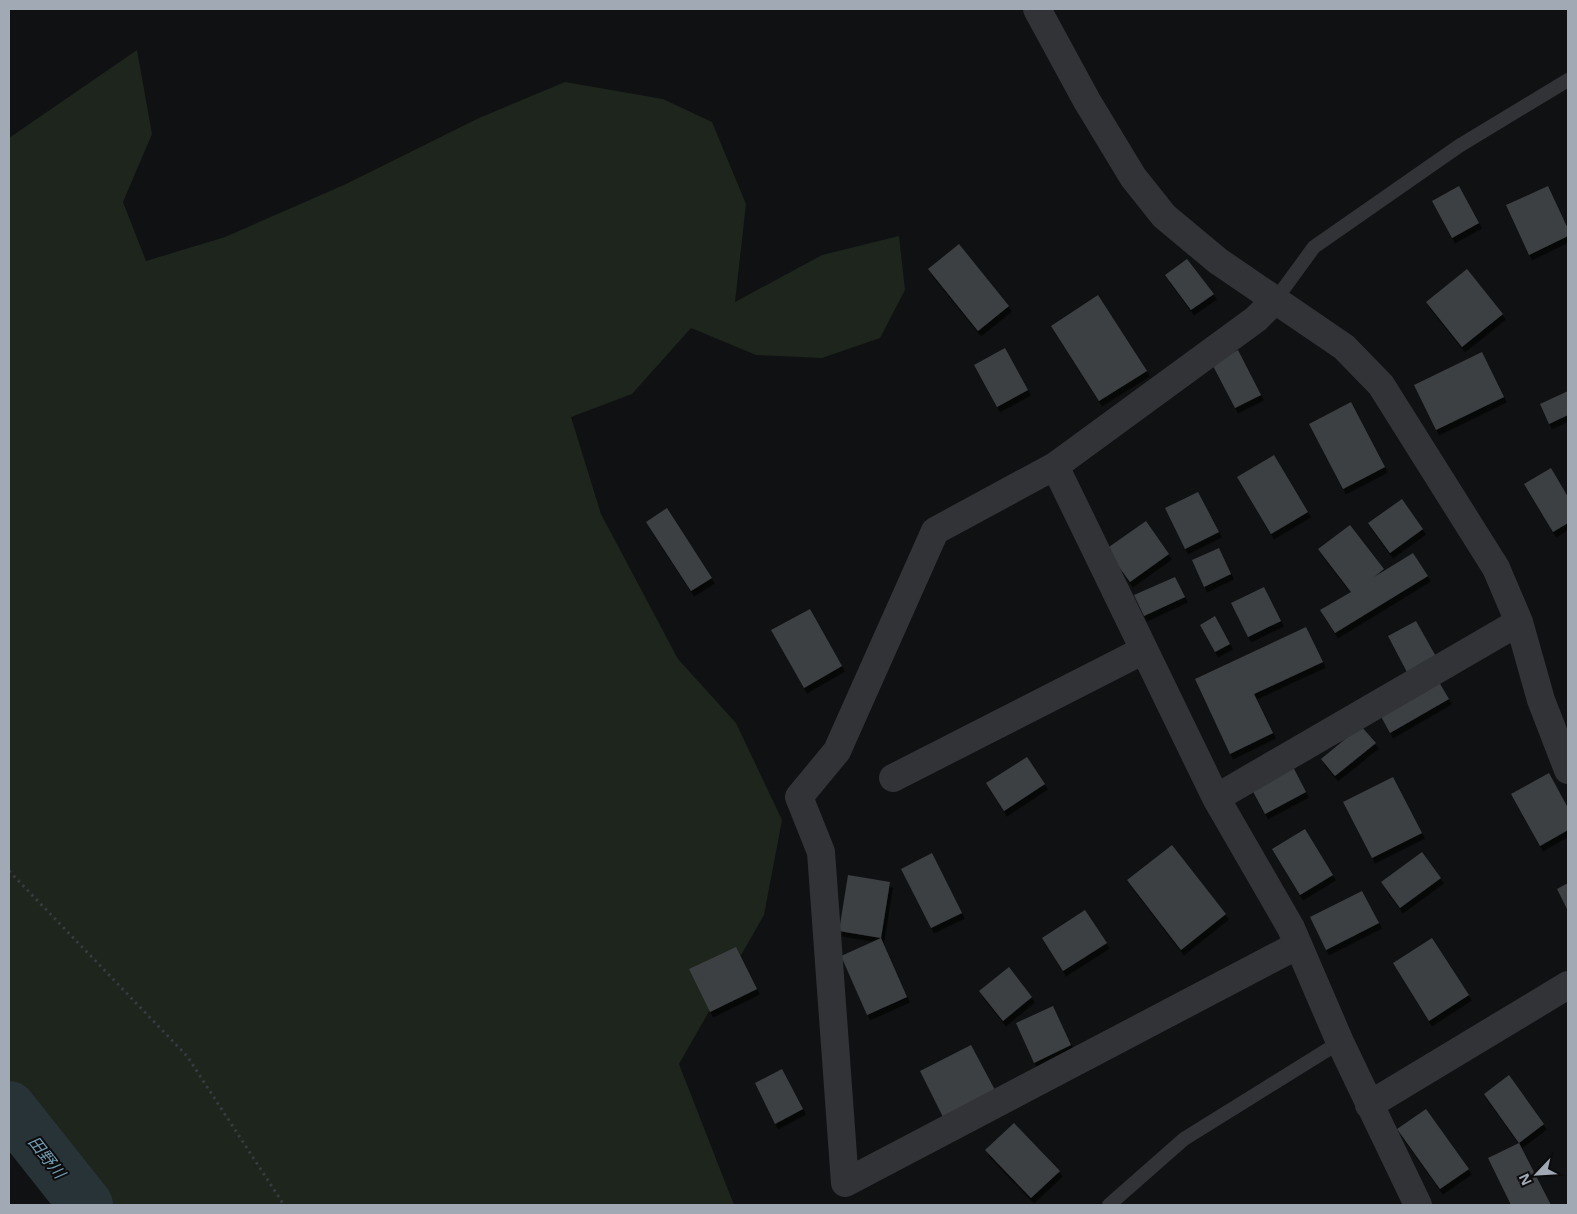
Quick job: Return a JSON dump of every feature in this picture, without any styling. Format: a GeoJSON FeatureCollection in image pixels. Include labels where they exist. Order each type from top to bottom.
{"type":"FeatureCollection","features":[{"type":"Feature","properties":{"kind":"street"},"geometry":{"type":"LineString","coordinates":[[1037,9],[1087,101],[1133,177],[1164,216],[1218,261],[1344,347],[1381,385],[1496,568],[1519,622],[1541,700],[1568,770]]}},
{"type":"Feature","properties":{"kind":"street"},"geometry":{"type":"LineString","coordinates":[[1276,299],[1256,319],[1055,466],[935,531],[837,751],[799,797],[821,852],[845,1183],[1298,945]]}},
{"type":"Feature","properties":{"kind":"street"},"geometry":{"type":"LineString","coordinates":[[1055,466],[1216,798],[1291,928],[1368,1104],[1418,1205]]}},
{"type":"Feature","properties":{"kind":"street"},"geometry":{"type":"LineString","coordinates":[[1216,798],[1519,622]]}},
{"type":"Feature","properties":{"kind":"street"},"geometry":{"type":"LineString","coordinates":[[892,778],[1144,650]]}},
{"type":"Feature","properties":{"kind":"street"},"geometry":{"type":"LineString","coordinates":[[1368,1104],[1568,984]]}},
{"type":"Feature","properties":{"kind":"lane"},"geometry":{"type":"LineString","coordinates":[[1276,299],[1314,247],[1459,146],[1568,80]]}},
{"type":"Feature","properties":{"kind":"lane"},"geometry":{"type":"LineString","coordinates":[[1109,1205],[1184,1139],[1340,1042]]}},
{"type":"Feature","properties":{"kind":"path"},"geometry":{"type":"LineString","coordinates":[[9,871],[187,1056],[284,1205]]}},
{"type":"Feature","properties":{"kind":"shaded area"},"geometry":{"type":"Polygon","coordinates":[[[137,50],[152,134],[123,202],[146,261],[225,237],[346,184],[479,118],[565,82],[663,99],[712,122],[746,204],[735,302],[822,255],[899,236],[905,290],[880,338],[822,358],[756,355],[691,328],[632,394],[571,417],[601,514],[678,659],[736,723],[782,820],[764,915],[679,1064],[734,1205],[107,1205],[9,1080],[9,138],[137,50]]]}},
{"type":"Feature","properties":{"kind":"building"},"geometry":{"type":"Polygon","coordinates":[[[1459,186],[1479,223],[1452,238],[1432,201],[1459,186]]]}},
{"type":"Feature","properties":{"kind":"building"},"geometry":{"type":"Polygon","coordinates":[[[1548,186],[1568,229],[1568,236],[1529,255],[1506,205],[1548,186]]]}},
{"type":"Feature","properties":{"kind":"building"},"geometry":{"type":"Polygon","coordinates":[[[959,244],[1009,306],[978,331],[928,269],[959,244]]]}},
{"type":"Feature","properties":{"kind":"building"},"geometry":{"type":"Polygon","coordinates":[[[1187,259],[1214,294],[1191,310],[1165,275],[1187,259]]]}},
{"type":"Feature","properties":{"kind":"building"},"geometry":{"type":"Polygon","coordinates":[[[1467,269],[1503,314],[1462,347],[1426,302],[1467,269]]]}},
{"type":"Feature","properties":{"kind":"building"},"geometry":{"type":"Polygon","coordinates":[[[1098,295],[1147,371],[1099,401],[1051,326],[1098,295]]]}},
{"type":"Feature","properties":{"kind":"building"},"geometry":{"type":"Polygon","coordinates":[[[1005,348],[1028,390],[997,407],[974,365],[1005,348]]]}},
{"type":"Feature","properties":{"kind":"building"},"geometry":{"type":"Polygon","coordinates":[[[1238,350],[1261,395],[1235,408],[1212,364],[1238,350]]]}},
{"type":"Feature","properties":{"kind":"building"},"geometry":{"type":"Polygon","coordinates":[[[1482,352],[1504,397],[1436,430],[1414,385],[1482,352]]]}},
{"type":"Feature","properties":{"kind":"building"},"geometry":{"type":"Polygon","coordinates":[[[1568,391],[1568,415],[1549,424],[1540,404],[1568,391]]]}},
{"type":"Feature","properties":{"kind":"building"},"geometry":{"type":"Polygon","coordinates":[[[1351,402],[1385,467],[1343,489],[1309,424],[1351,402]]]}},
{"type":"Feature","properties":{"kind":"building"},"geometry":{"type":"Polygon","coordinates":[[[1274,455],[1308,512],[1271,534],[1237,477],[1274,455]]]}},
{"type":"Feature","properties":{"kind":"building"},"geometry":{"type":"Polygon","coordinates":[[[1551,468],[1568,497],[1568,523],[1553,532],[1524,484],[1551,468]]]}},
{"type":"Feature","properties":{"kind":"building"},"geometry":{"type":"Polygon","coordinates":[[[1198,492],[1219,532],[1185,549],[1165,508],[1198,492]]]}},
{"type":"Feature","properties":{"kind":"building"},"geometry":{"type":"Polygon","coordinates":[[[1402,499],[1423,529],[1390,553],[1368,523],[1402,499]]]}},
{"type":"Feature","properties":{"kind":"building"},"geometry":{"type":"Polygon","coordinates":[[[667,508],[712,578],[691,591],[646,522],[667,508]]]}},
{"type":"Feature","properties":{"kind":"building"},"geometry":{"type":"Polygon","coordinates":[[[1146,521],[1169,554],[1130,582],[1106,549],[1146,521]]]}},
{"type":"Feature","properties":{"kind":"building"},"geometry":{"type":"Polygon","coordinates":[[[1350,525],[1384,569],[1374,577],[1413,553],[1428,576],[1335,633],[1320,610],[1351,592],[1318,549],[1350,525]]]}},
{"type":"Feature","properties":{"kind":"building"},"geometry":{"type":"Polygon","coordinates":[[[1219,548],[1231,574],[1204,587],[1192,560],[1219,548]]]}},
{"type":"Feature","properties":{"kind":"building"},"geometry":{"type":"Polygon","coordinates":[[[1175,577],[1185,597],[1144,616],[1134,595],[1175,577]]]}},
{"type":"Feature","properties":{"kind":"building"},"geometry":{"type":"Polygon","coordinates":[[[1264,587],[1281,621],[1248,637],[1231,603],[1264,587]]]}},
{"type":"Feature","properties":{"kind":"building"},"geometry":{"type":"Polygon","coordinates":[[[810,609],[842,666],[804,688],[771,630],[810,609]]]}},
{"type":"Feature","properties":{"kind":"building"},"geometry":{"type":"Polygon","coordinates":[[[1215,616],[1230,644],[1215,652],[1200,625],[1215,616]]]}},
{"type":"Feature","properties":{"kind":"building"},"geometry":{"type":"Polygon","coordinates":[[[1416,621],[1438,660],[1409,676],[1388,636],[1416,621]]]}},
{"type":"Feature","properties":{"kind":"building"},"geometry":{"type":"Polygon","coordinates":[[[1306,627],[1323,662],[1254,694],[1273,733],[1230,754],[1195,679],[1306,627]]]}},
{"type":"Feature","properties":{"kind":"building"},"geometry":{"type":"Polygon","coordinates":[[[1436,677],[1449,699],[1390,733],[1378,711],[1436,677]]]}},
{"type":"Feature","properties":{"kind":"building"},"geometry":{"type":"Polygon","coordinates":[[[1361,726],[1376,743],[1335,776],[1321,759],[1361,726]]]}},
{"type":"Feature","properties":{"kind":"building"},"geometry":{"type":"Polygon","coordinates":[[[1027,757],[1045,784],[1004,811],[986,783],[1027,757]]]}},
{"type":"Feature","properties":{"kind":"building"},"geometry":{"type":"Polygon","coordinates":[[[1290,761],[1306,792],[1265,814],[1249,784],[1290,761]]]}},
{"type":"Feature","properties":{"kind":"building"},"geometry":{"type":"Polygon","coordinates":[[[1549,773],[1568,808],[1568,830],[1540,846],[1511,794],[1549,773]]]}},
{"type":"Feature","properties":{"kind":"building"},"geometry":{"type":"Polygon","coordinates":[[[1393,777],[1422,833],[1372,858],[1343,802],[1393,777]]]}},
{"type":"Feature","properties":{"kind":"building"},"geometry":{"type":"Polygon","coordinates":[[[1305,829],[1333,875],[1300,895],[1272,849],[1305,829]]]}},
{"type":"Feature","properties":{"kind":"building"},"geometry":{"type":"Polygon","coordinates":[[[1172,845],[1226,914],[1181,950],[1127,880],[1172,845]]]}},
{"type":"Feature","properties":{"kind":"building"},"geometry":{"type":"Polygon","coordinates":[[[1422,852],[1441,878],[1400,908],[1381,882],[1422,852]]]}},
{"type":"Feature","properties":{"kind":"building"},"geometry":{"type":"Polygon","coordinates":[[[932,853],[962,913],[931,928],[901,869],[932,853]]]}},
{"type":"Feature","properties":{"kind":"building"},"geometry":{"type":"Polygon","coordinates":[[[848,875],[890,882],[881,938],[839,931],[848,875]]]}},
{"type":"Feature","properties":{"kind":"building"},"geometry":{"type":"Polygon","coordinates":[[[1568,883],[1568,911],[1557,889],[1568,883]]]}},
{"type":"Feature","properties":{"kind":"building"},"geometry":{"type":"Polygon","coordinates":[[[1362,891],[1379,923],[1326,950],[1310,917],[1362,891]]]}},
{"type":"Feature","properties":{"kind":"building"},"geometry":{"type":"Polygon","coordinates":[[[1085,910],[1107,943],[1063,971],[1042,938],[1085,910]]]}},
{"type":"Feature","properties":{"kind":"building"},"geometry":{"type":"Polygon","coordinates":[[[881,938],[907,997],[867,1015],[841,956],[881,938]]]}},
{"type":"Feature","properties":{"kind":"building"},"geometry":{"type":"Polygon","coordinates":[[[1432,938],[1469,995],[1429,1021],[1393,963],[1432,938]]]}},
{"type":"Feature","properties":{"kind":"building"},"geometry":{"type":"Polygon","coordinates":[[[736,947],[757,989],[710,1012],[689,969],[736,947]]]}},
{"type":"Feature","properties":{"kind":"building"},"geometry":{"type":"Polygon","coordinates":[[[1009,967],[1032,997],[1003,1021],[979,991],[1009,967]]]}},
{"type":"Feature","properties":{"kind":"building"},"geometry":{"type":"Polygon","coordinates":[[[1053,1006],[1071,1045],[1034,1063],[1016,1023],[1053,1006]]]}},
{"type":"Feature","properties":{"kind":"building"},"geometry":{"type":"Polygon","coordinates":[[[971,1045],[995,1090],[943,1117],[920,1071],[971,1045]]]}},
{"type":"Feature","properties":{"kind":"building"},"geometry":{"type":"Polygon","coordinates":[[[782,1069],[803,1109],[775,1124],[755,1083],[782,1069]]]}},
{"type":"Feature","properties":{"kind":"building"},"geometry":{"type":"Polygon","coordinates":[[[1509,1075],[1544,1124],[1519,1143],[1484,1094],[1509,1075]]]}},
{"type":"Feature","properties":{"kind":"building"},"geometry":{"type":"Polygon","coordinates":[[[1426,1109],[1469,1169],[1440,1189],[1397,1129],[1426,1109]]]}},
{"type":"Feature","properties":{"kind":"building"},"geometry":{"type":"Polygon","coordinates":[[[1014,1123],[1060,1171],[1031,1198],[985,1150],[1014,1123]]]}},
{"type":"Feature","properties":{"kind":"building"},"geometry":{"type":"Polygon","coordinates":[[[1519,1143],[1551,1205],[1511,1205],[1488,1158],[1519,1143]]]}},
{"type":"Feature","properties":{"kind":"waterway","name":"田野川"},"geometry":{"type":"LineString","coordinates":[[9,1108],[86,1205]]}}]}
